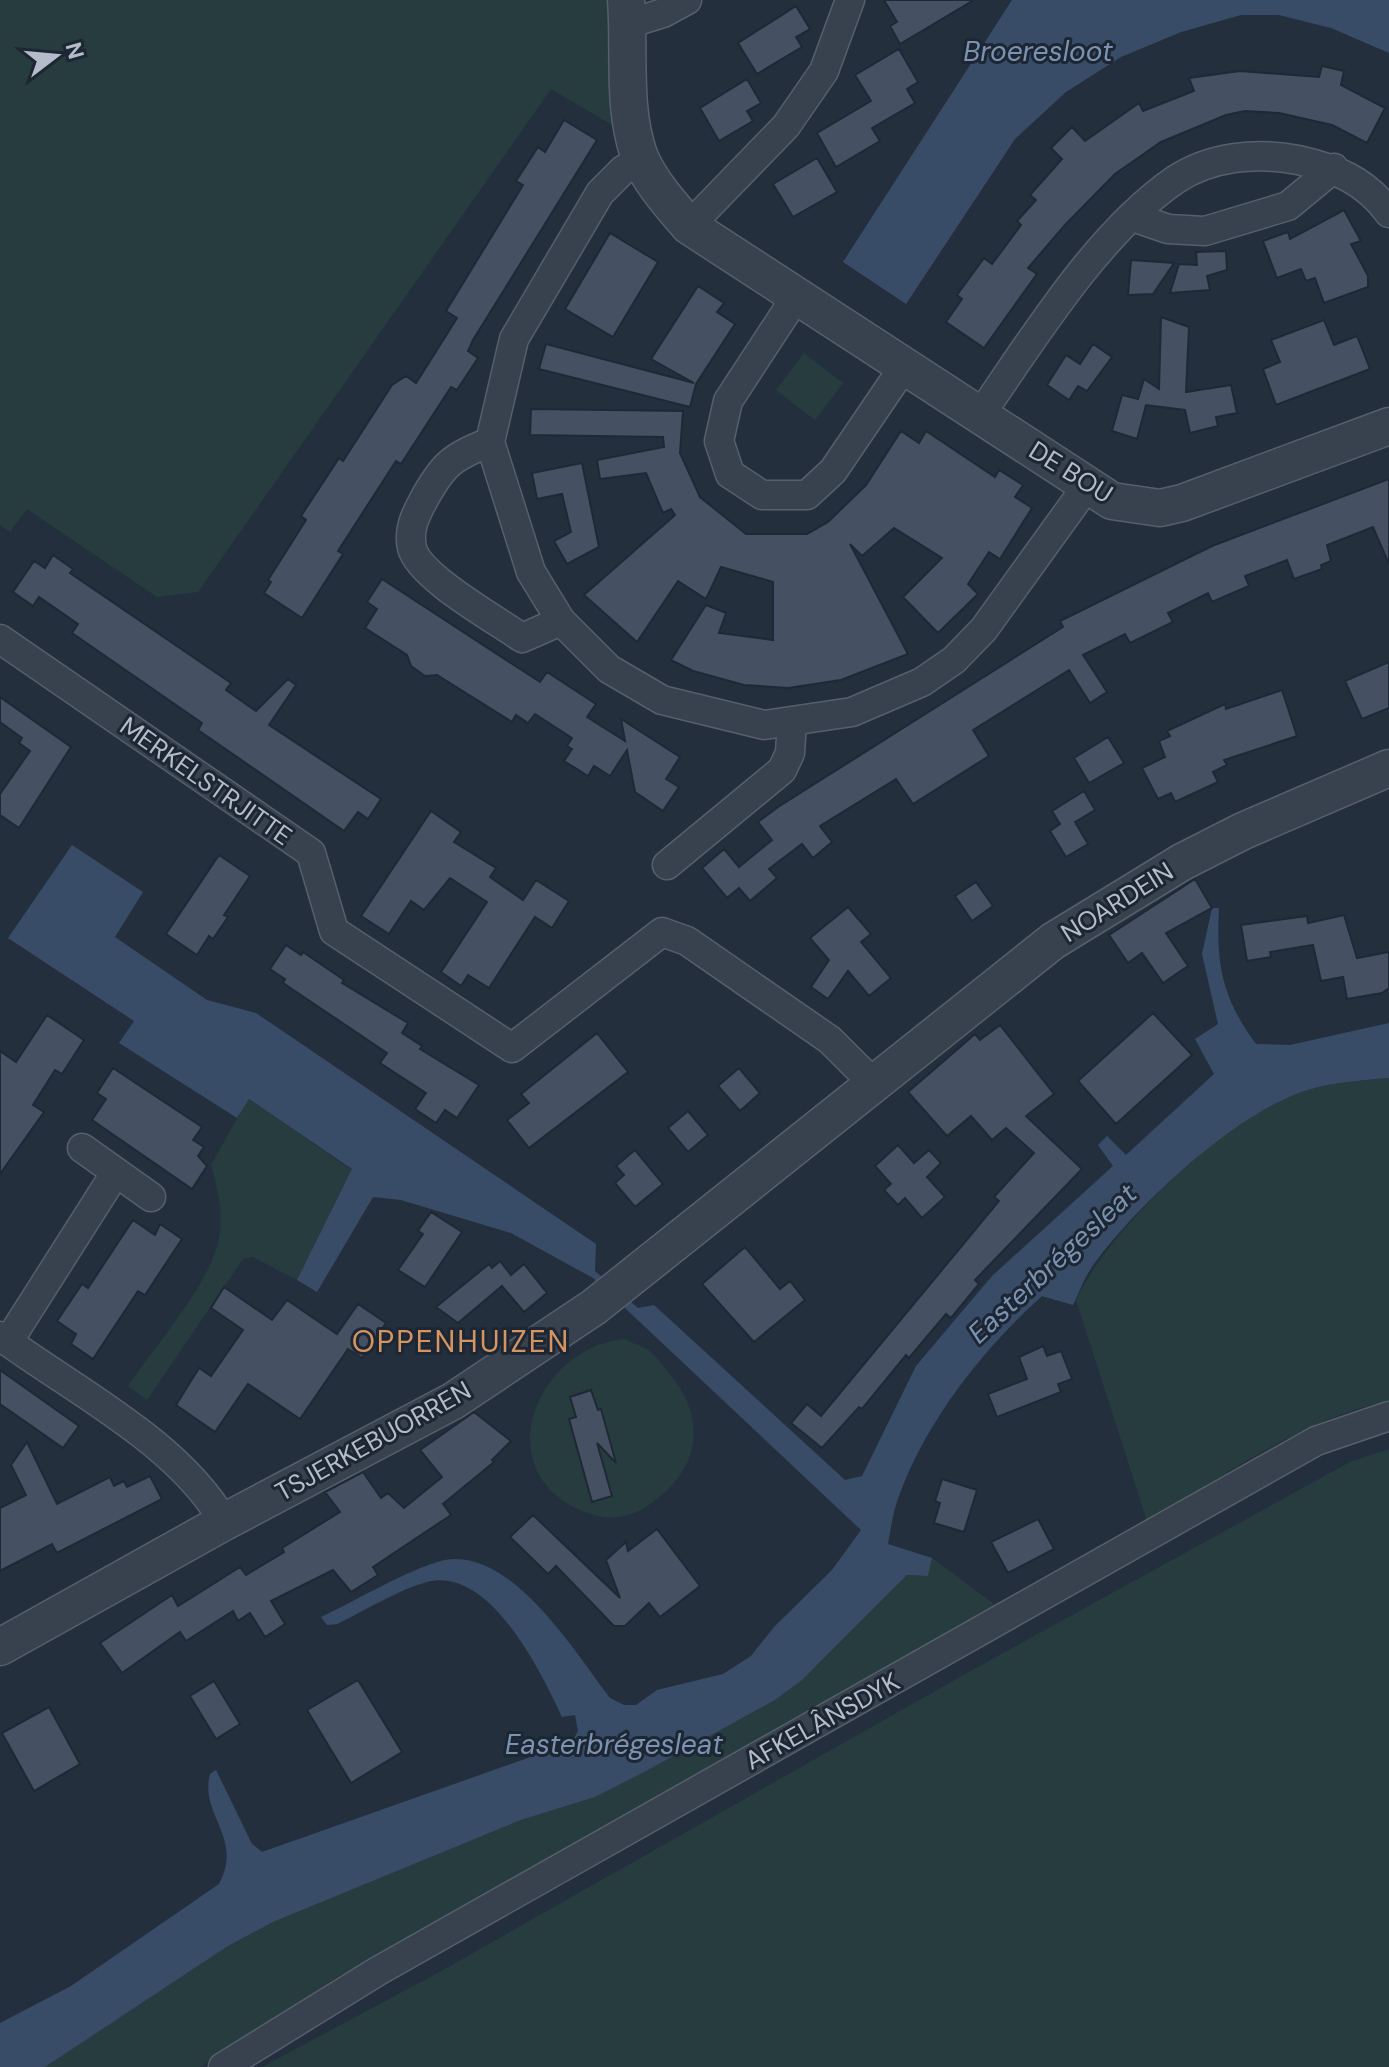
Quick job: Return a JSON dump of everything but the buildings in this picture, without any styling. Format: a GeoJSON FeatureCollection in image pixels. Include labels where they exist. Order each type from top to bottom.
{"type":"FeatureCollection","features":[{"type":"Feature","properties":{"kind":"street"},"geometry":{"type":"LineString","coordinates":[[627,12],[663,13],[687,0]]}},
{"type":"Feature","properties":{"kind":"street"},"geometry":{"type":"LineString","coordinates":[[689,226],[786,126],[824,71],[850,0]]}},
{"type":"Feature","properties":{"kind":"street","name":"DE BOU"},"geometry":{"type":"LineString","coordinates":[[627,12],[631,127],[641,159],[667,201],[689,226],[903,368],[981,414],[1112,501],[1160,508],[1182,503],[1389,426]]}},
{"type":"Feature","properties":{"kind":"street"},"geometry":{"type":"LineString","coordinates":[[981,414],[1075,280],[1133,217],[1176,179],[1225,159],[1266,154],[1334,168],[1376,194],[1389,213]]}},
{"type":"Feature","properties":{"kind":"street"},"geometry":{"type":"LineString","coordinates":[[641,159],[623,170],[600,193],[514,339],[490,442],[531,572],[561,621],[609,669],[662,700],[709,714],[764,725],[852,712],[922,682],[954,660],[984,629],[1087,486]]}},
{"type":"Feature","properties":{"kind":"street"},"geometry":{"type":"LineString","coordinates":[[1133,217],[1168,229],[1205,231],[1288,206],[1334,168]]}},
{"type":"Feature","properties":{"kind":"street"},"geometry":{"type":"LineString","coordinates":[[796,297],[728,401],[719,441],[730,474],[762,495],[807,495],[833,471],[903,368]]}},
{"type":"Feature","properties":{"kind":"street"},"geometry":{"type":"LineString","coordinates":[[490,442],[455,456],[434,480],[412,522],[412,549],[425,569],[522,638],[561,621]]}},
{"type":"Feature","properties":{"kind":"street","name":"MERKELSTRJITTE"},"geometry":{"type":"LineString","coordinates":[[0,639],[311,853],[334,931],[512,1048],[662,932],[687,941],[830,1040],[874,1084]]}},
{"type":"Feature","properties":{"kind":"street"},"geometry":{"type":"LineString","coordinates":[[667,865],[782,770],[790,753],[792,722]]}},
{"type":"Feature","properties":{"kind":"street","name":"NOARDEIN"},"geometry":{"type":"LineString","coordinates":[[874,1084],[1009,974],[1129,893],[1243,831],[1389,768]]}},
{"type":"Feature","properties":{"kind":"street","name":"TSJERKEBUORREN"},"geometry":{"type":"LineString","coordinates":[[0,1647],[224,1522],[453,1401],[594,1307],[874,1084]]}},
{"type":"Feature","properties":{"kind":"street"},"geometry":{"type":"LineString","coordinates":[[82,1148],[151,1197]]}},
{"type":"Feature","properties":{"kind":"street"},"geometry":{"type":"LineString","coordinates":[[116,1172],[4,1339],[113,1412],[205,1491],[224,1522]]}},
{"type":"Feature","properties":{"kind":"street","name":"AFKELÂNSDYK"},"geometry":{"type":"LineString","coordinates":[[223,2067],[378,1971],[1316,1441],[1389,1416]]}},
{"type":"Feature","properties":{"kind":"green space"},"geometry":{"type":"Polygon","coordinates":[[[0,0],[612,0],[624,132],[551,89],[198,592],[157,597],[27,509],[10,532],[0,525],[0,0]]]}},
{"type":"Feature","properties":{"kind":"green space"},"geometry":{"type":"Polygon","coordinates":[[[804,353],[843,383],[815,420],[776,390],[804,353]]]}},
{"type":"Feature","properties":{"kind":"green space"},"geometry":{"type":"Polygon","coordinates":[[[1389,1078],[1389,1401],[1357,1409],[1294,1435],[1147,1521],[1076,1300],[1113,1243],[1139,1213],[1167,1184],[1227,1133],[1257,1113],[1298,1093],[1337,1084],[1389,1078]]]}},
{"type":"Feature","properties":{"kind":"green space"},"geometry":{"type":"Polygon","coordinates":[[[248,1099],[352,1170],[297,1280],[253,1257],[243,1259],[147,1400],[128,1386],[189,1301],[210,1266],[219,1239],[220,1218],[211,1165],[248,1099]]]}},
{"type":"Feature","properties":{"kind":"green space"},"geometry":{"type":"Polygon","coordinates":[[[625,1339],[650,1351],[679,1386],[692,1416],[692,1447],[679,1476],[648,1505],[629,1515],[597,1516],[554,1494],[537,1470],[530,1442],[534,1414],[547,1387],[567,1364],[594,1347],[625,1339]]]}},
{"type":"Feature","properties":{"kind":"green space"},"geometry":{"type":"Polygon","coordinates":[[[1389,1449],[1389,2067],[262,2067],[434,1975],[974,1669],[1350,1462],[1389,1449]]]}},
{"type":"Feature","properties":{"kind":"green space"},"geometry":{"type":"Polygon","coordinates":[[[932,1558],[998,1607],[336,1978],[201,2067],[45,2067],[228,1946],[273,1922],[521,1820],[595,1797],[775,1700],[821,1662],[907,1575],[928,1576],[932,1558]]]}},
{"type":"Feature","properties":{"kind":"water","name":"Broeresloot"},"geometry":{"type":"Polygon","coordinates":[[[1012,0],[1389,0],[1389,53],[1331,28],[1279,15],[1241,15],[1181,32],[1121,57],[1066,92],[1015,139],[906,304],[843,262],[1012,0]]]}},
{"type":"Feature","properties":{"kind":"water","name":"Easterbrégesleat"},"geometry":{"type":"Polygon","coordinates":[[[72,845],[143,892],[115,937],[207,1000],[256,1013],[596,1244],[595,1271],[638,1308],[654,1305],[845,1480],[862,1476],[916,1366],[992,1276],[1113,1166],[1098,1145],[1107,1136],[1126,1155],[1214,1074],[1195,1039],[1218,1024],[1202,954],[1212,908],[1219,908],[1220,964],[1229,996],[1256,1044],[1290,1045],[1389,1023],[1389,1078],[1337,1084],[1299,1093],[1235,1128],[1181,1171],[1131,1220],[1092,1267],[1073,1305],[1042,1296],[1020,1317],[958,1388],[924,1441],[897,1502],[888,1544],[932,1558],[928,1576],[907,1575],[802,1680],[775,1700],[595,1797],[521,1820],[273,1922],[228,1946],[45,2067],[0,2067],[0,2023],[71,1986],[219,1884],[227,1853],[208,1789],[210,1774],[216,1770],[252,1844],[262,1852],[572,1742],[578,1731],[575,1715],[562,1717],[527,1650],[510,1627],[492,1606],[472,1590],[450,1581],[427,1582],[393,1595],[337,1624],[327,1625],[321,1617],[422,1567],[463,1559],[489,1567],[513,1583],[537,1604],[610,1698],[624,1705],[636,1705],[657,1690],[723,1674],[751,1656],[774,1627],[832,1570],[861,1530],[593,1278],[511,1233],[401,1200],[373,1197],[317,1292],[297,1280],[352,1169],[249,1099],[237,1118],[119,1043],[134,1021],[8,938],[72,845]]]}},
{"type":"Feature","properties":{"kind":"district","name":"OPPENHUIZEN"},"geometry":{"type":"Point","coordinates":[461,1342]}}]}
